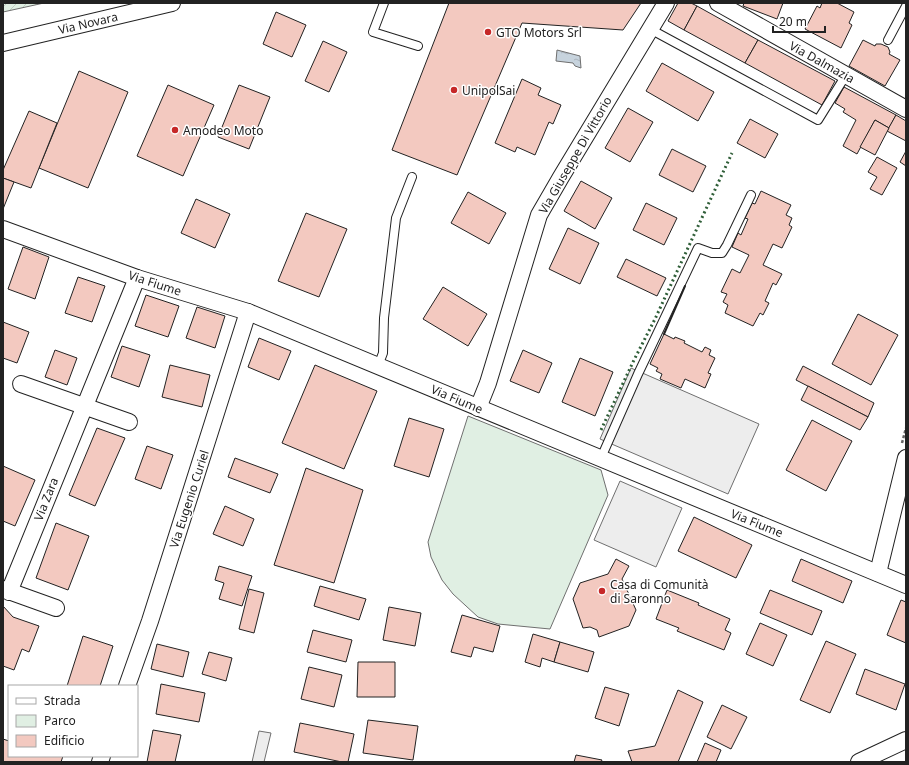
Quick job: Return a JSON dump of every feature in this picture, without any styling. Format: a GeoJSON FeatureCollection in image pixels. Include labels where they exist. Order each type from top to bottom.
{"type":"FeatureCollection","features":[{"type":"Feature","properties":{"kind":"street","name":"Via Novara"},"geometry":{"type":"LineString","coordinates":[[3,42],[172,3]]}},
{"type":"Feature","properties":{"kind":"street","name":"Via Giuseppe Di Vittorio"},"geometry":{"type":"LineString","coordinates":[[478,408],[488,383],[539,215],[666,3]]}},
{"type":"Feature","properties":{"kind":"street","name":"Via Dalmazia"},"geometry":{"type":"LineString","coordinates":[[718,3],[906,109]]}},
{"type":"Feature","properties":{"kind":"street","name":"Via Fiume"},"geometry":{"type":"LineString","coordinates":[[3,229],[137,278],[248,312],[906,585]]}},
{"type":"Feature","properties":{"kind":"street","name":"Via Zara"},"geometry":{"type":"LineString","coordinates":[[56,608],[6,590],[137,278]]}},
{"type":"Feature","properties":{"kind":"street","name":"Via Eugenio Curiel"},"geometry":{"type":"LineString","coordinates":[[127,685],[150,621],[248,312]]}},
{"type":"Feature","properties":{"kind":"street"},"geometry":{"type":"LineString","coordinates":[[21,384],[129,422]]}},
{"type":"Feature","properties":{"kind":"street"},"geometry":{"type":"LineString","coordinates":[[878,573],[906,458]]}},
{"type":"Feature","properties":{"kind":"street"},"geometry":{"type":"LineString","coordinates":[[859,762],[906,740]]}},
{"type":"Feature","properties":{"kind":"lane"},"geometry":{"type":"LineString","coordinates":[[384,3],[373,32],[418,46]]}},
{"type":"Feature","properties":{"kind":"lane"},"geometry":{"type":"LineString","coordinates":[[888,40],[906,6]]}},
{"type":"Feature","properties":{"kind":"lane"},"geometry":{"type":"LineString","coordinates":[[650,29],[818,120],[846,75]]}},
{"type":"Feature","properties":{"kind":"lane"},"geometry":{"type":"LineString","coordinates":[[378,366],[383,353],[384,318],[396,218],[412,177]]}},
{"type":"Feature","properties":{"kind":"lane"},"geometry":{"type":"LineString","coordinates":[[601,458],[638,374],[698,248],[712,253],[722,253],[751,195]]}},
{"type":"Feature","properties":{"kind":"green space"},"geometry":{"type":"Polygon","coordinates":[[[3,3],[44,3],[3,12],[3,3]]]}},
{"type":"Feature","properties":{"kind":"green space"},"geometry":{"type":"Polygon","coordinates":[[[468,416],[601,470],[608,495],[550,629],[498,624],[478,617],[453,594],[442,580],[431,557],[428,542],[468,416]]]}},
{"type":"Feature","properties":{"kind":"shaded area"},"geometry":{"type":"Polygon","coordinates":[[[631,368],[759,424],[728,494],[600,439],[631,368]]]}},
{"type":"Feature","properties":{"kind":"shaded area"},"geometry":{"type":"Polygon","coordinates":[[[620,481],[682,508],[656,567],[594,540],[620,481]]]}},
{"type":"Feature","properties":{"kind":"shaded area"},"geometry":{"type":"Polygon","coordinates":[[[259,731],[271,733],[264,762],[252,762],[259,731]]]}},
{"type":"Feature","properties":{"kind":"water"},"geometry":{"type":"Polygon","coordinates":[[[557,50],[580,56],[581,68],[575,66],[573,63],[556,61],[557,50]]]}},
{"type":"Feature","properties":{"kind":"building","name":"UnipolSai"},"geometry":{"type":"Polygon","coordinates":[[[449,3],[641,3],[623,30],[522,23],[457,175],[392,150],[449,3]]]}},
{"type":"Feature","properties":{"kind":"building"},"geometry":{"type":"Polygon","coordinates":[[[678,3],[691,3],[697,6],[684,30],[668,21],[678,3]]]}},
{"type":"Feature","properties":{"kind":"building"},"geometry":{"type":"Polygon","coordinates":[[[744,3],[783,3],[777,19],[743,6],[744,3]]]}},
{"type":"Feature","properties":{"kind":"building"},"geometry":{"type":"Polygon","coordinates":[[[822,3],[837,3],[854,12],[849,23],[852,25],[841,48],[805,29],[817,6],[820,8],[822,3]]]}},
{"type":"Feature","properties":{"kind":"building"},"geometry":{"type":"Polygon","coordinates":[[[697,6],[758,40],[745,63],[684,30],[697,6]]]}},
{"type":"Feature","properties":{"kind":"building"},"geometry":{"type":"Polygon","coordinates":[[[276,12],[306,25],[292,57],[263,44],[276,12]]]}},
{"type":"Feature","properties":{"kind":"building"},"geometry":{"type":"Polygon","coordinates":[[[758,40],[835,81],[822,105],[745,63],[758,40]]]}},
{"type":"Feature","properties":{"kind":"building"},"geometry":{"type":"Polygon","coordinates":[[[863,40],[875,46],[876,44],[881,44],[888,47],[890,52],[889,54],[900,60],[885,86],[849,66],[863,40]]]}},
{"type":"Feature","properties":{"kind":"building"},"geometry":{"type":"Polygon","coordinates":[[[323,41],[347,52],[329,92],[305,81],[323,41]]]}},
{"type":"Feature","properties":{"kind":"building"},"geometry":{"type":"Polygon","coordinates":[[[662,63],[714,92],[698,121],[646,91],[662,63]]]}},
{"type":"Feature","properties":{"kind":"building"},"geometry":{"type":"Polygon","coordinates":[[[79,71],[128,92],[88,188],[39,168],[79,71]]]}},
{"type":"Feature","properties":{"kind":"building"},"geometry":{"type":"Polygon","coordinates":[[[522,79],[541,88],[538,95],[561,105],[553,124],[549,122],[535,155],[517,147],[515,152],[495,143],[522,79]]]}},
{"type":"Feature","properties":{"kind":"building","name":"Amodeo Moto"},"geometry":{"type":"Polygon","coordinates":[[[168,85],[214,105],[183,176],[137,156],[168,85]]]}},
{"type":"Feature","properties":{"kind":"building"},"geometry":{"type":"Polygon","coordinates":[[[239,85],[270,97],[249,149],[218,137],[239,85]]]}},
{"type":"Feature","properties":{"kind":"building"},"geometry":{"type":"Polygon","coordinates":[[[844,87],[896,115],[889,128],[875,120],[857,154],[843,146],[856,120],[843,112],[845,109],[835,103],[844,87]]]}},
{"type":"Feature","properties":{"kind":"building"},"geometry":{"type":"Polygon","coordinates":[[[628,108],[653,122],[630,162],[605,148],[628,108]]]}},
{"type":"Feature","properties":{"kind":"building"},"geometry":{"type":"Polygon","coordinates":[[[29,111],[57,123],[31,188],[3,178],[3,170],[29,111]]]}},
{"type":"Feature","properties":{"kind":"building"},"geometry":{"type":"Polygon","coordinates":[[[896,115],[906,121],[906,141],[887,131],[896,115]]]}},
{"type":"Feature","properties":{"kind":"building"},"geometry":{"type":"Polygon","coordinates":[[[750,119],[778,134],[765,158],[737,143],[750,119]]]}},
{"type":"Feature","properties":{"kind":"building"},"geometry":{"type":"Polygon","coordinates":[[[875,120],[889,128],[875,155],[860,147],[875,120]]]}},
{"type":"Feature","properties":{"kind":"building"},"geometry":{"type":"Polygon","coordinates":[[[672,149],[706,166],[693,192],[659,175],[672,149]]]}},
{"type":"Feature","properties":{"kind":"building"},"geometry":{"type":"Polygon","coordinates":[[[906,151],[906,166],[900,162],[906,151]]]}},
{"type":"Feature","properties":{"kind":"building"},"geometry":{"type":"Polygon","coordinates":[[[877,157],[897,168],[882,195],[870,189],[877,177],[868,172],[877,157]]]}},
{"type":"Feature","properties":{"kind":"building"},"geometry":{"type":"Polygon","coordinates":[[[3,178],[14,182],[3,209],[3,178]]]}},
{"type":"Feature","properties":{"kind":"building"},"geometry":{"type":"Polygon","coordinates":[[[581,181],[612,198],[595,229],[564,211],[581,181]]]}},
{"type":"Feature","properties":{"kind":"building"},"geometry":{"type":"Polygon","coordinates":[[[761,191],[791,205],[786,215],[792,218],[789,225],[792,227],[782,248],[773,244],[763,265],[782,274],[776,285],[773,283],[765,301],[769,303],[763,315],[760,313],[753,326],[725,313],[728,305],[723,302],[727,294],[721,292],[732,269],[740,273],[749,255],[732,247],[738,233],[741,235],[748,219],[745,218],[752,203],[755,204],[761,191]]]}},
{"type":"Feature","properties":{"kind":"building"},"geometry":{"type":"Polygon","coordinates":[[[468,192],[506,213],[489,244],[451,223],[468,192]]]}},
{"type":"Feature","properties":{"kind":"building"},"geometry":{"type":"Polygon","coordinates":[[[196,199],[230,214],[215,248],[181,233],[196,199]]]}},
{"type":"Feature","properties":{"kind":"building"},"geometry":{"type":"Polygon","coordinates":[[[646,203],[677,218],[664,245],[633,230],[646,203]]]}},
{"type":"Feature","properties":{"kind":"building"},"geometry":{"type":"Polygon","coordinates":[[[306,213],[347,229],[319,297],[278,281],[306,213]]]}},
{"type":"Feature","properties":{"kind":"building"},"geometry":{"type":"Polygon","coordinates":[[[568,228],[599,243],[580,284],[549,269],[568,228]]]}},
{"type":"Feature","properties":{"kind":"building"},"geometry":{"type":"Polygon","coordinates":[[[23,247],[49,257],[35,299],[8,289],[23,247]]]}},
{"type":"Feature","properties":{"kind":"building"},"geometry":{"type":"Polygon","coordinates":[[[626,259],[666,278],[657,296],[617,277],[626,259]]]}},
{"type":"Feature","properties":{"kind":"building"},"geometry":{"type":"Polygon","coordinates":[[[78,277],[105,286],[92,322],[65,313],[78,277]]]}},
{"type":"Feature","properties":{"kind":"building"},"geometry":{"type":"Polygon","coordinates":[[[443,287],[487,314],[468,346],[423,319],[443,287]]]}},
{"type":"Feature","properties":{"kind":"building"},"geometry":{"type":"Polygon","coordinates":[[[146,295],[179,306],[168,337],[135,326],[146,295]]]}},
{"type":"Feature","properties":{"kind":"building"},"geometry":{"type":"Polygon","coordinates":[[[197,307],[225,316],[215,348],[186,338],[197,307]]]}},
{"type":"Feature","properties":{"kind":"building"},"geometry":{"type":"Polygon","coordinates":[[[858,314],[898,335],[871,385],[832,364],[858,314]]]}},
{"type":"Feature","properties":{"kind":"building"},"geometry":{"type":"Polygon","coordinates":[[[3,322],[29,332],[17,363],[3,358],[3,322]]]}},
{"type":"Feature","properties":{"kind":"building"},"geometry":{"type":"Polygon","coordinates":[[[664,334],[674,339],[675,337],[685,341],[684,343],[702,352],[705,347],[711,350],[709,355],[715,358],[708,373],[711,374],[705,388],[685,379],[681,388],[660,379],[662,374],[656,371],[658,368],[650,364],[664,334]]]}},
{"type":"Feature","properties":{"kind":"building"},"geometry":{"type":"Polygon","coordinates":[[[259,338],[291,351],[279,380],[248,367],[259,338]]]}},
{"type":"Feature","properties":{"kind":"building"},"geometry":{"type":"Polygon","coordinates":[[[122,346],[150,355],[139,387],[111,377],[122,346]]]}},
{"type":"Feature","properties":{"kind":"building"},"geometry":{"type":"Polygon","coordinates":[[[55,350],[77,358],[67,385],[45,377],[55,350]]]}},
{"type":"Feature","properties":{"kind":"building"},"geometry":{"type":"Polygon","coordinates":[[[523,350],[552,363],[539,393],[510,381],[523,350]]]}},
{"type":"Feature","properties":{"kind":"building"},"geometry":{"type":"Polygon","coordinates":[[[580,358],[613,372],[595,416],[562,402],[580,358]]]}},
{"type":"Feature","properties":{"kind":"building"},"geometry":{"type":"Polygon","coordinates":[[[170,365],[210,375],[202,407],[162,397],[170,365]]]}},
{"type":"Feature","properties":{"kind":"building"},"geometry":{"type":"Polygon","coordinates":[[[315,365],[377,391],[344,469],[282,443],[315,365]]]}},
{"type":"Feature","properties":{"kind":"building"},"geometry":{"type":"Polygon","coordinates":[[[803,366],[874,403],[868,417],[796,380],[803,366]]]}},
{"type":"Feature","properties":{"kind":"building"},"geometry":{"type":"Polygon","coordinates":[[[808,386],[868,417],[860,430],[801,400],[808,386]]]}},
{"type":"Feature","properties":{"kind":"building"},"geometry":{"type":"Polygon","coordinates":[[[409,418],[444,429],[429,477],[394,466],[409,418]]]}},
{"type":"Feature","properties":{"kind":"building"},"geometry":{"type":"Polygon","coordinates":[[[812,420],[852,441],[826,491],[786,470],[812,420]]]}},
{"type":"Feature","properties":{"kind":"building"},"geometry":{"type":"Polygon","coordinates":[[[97,428],[125,438],[95,506],[69,495],[97,428]]]}},
{"type":"Feature","properties":{"kind":"building"},"geometry":{"type":"Polygon","coordinates":[[[147,446],[173,455],[161,489],[135,479],[147,446]]]}},
{"type":"Feature","properties":{"kind":"building"},"geometry":{"type":"Polygon","coordinates":[[[235,458],[278,474],[270,493],[228,477],[235,458]]]}},
{"type":"Feature","properties":{"kind":"building"},"geometry":{"type":"Polygon","coordinates":[[[3,466],[35,480],[15,526],[3,521],[3,466]]]}},
{"type":"Feature","properties":{"kind":"building"},"geometry":{"type":"Polygon","coordinates":[[[306,468],[363,490],[334,583],[274,565],[306,468]]]}},
{"type":"Feature","properties":{"kind":"building"},"geometry":{"type":"Polygon","coordinates":[[[225,506],[254,519],[243,546],[213,534],[225,506]]]}},
{"type":"Feature","properties":{"kind":"building"},"geometry":{"type":"Polygon","coordinates":[[[694,517],[752,545],[736,578],[678,551],[694,517]]]}},
{"type":"Feature","properties":{"kind":"building"},"geometry":{"type":"Polygon","coordinates":[[[56,523],[89,536],[68,590],[36,578],[56,523]]]}},
{"type":"Feature","properties":{"kind":"building","name":"Casa di Comunità di Saronno"},"geometry":{"type":"Polygon","coordinates":[[[616,559],[629,566],[622,579],[636,610],[629,626],[599,637],[597,630],[590,627],[583,628],[573,599],[580,583],[608,574],[616,559]]]}},
{"type":"Feature","properties":{"kind":"building"},"geometry":{"type":"Polygon","coordinates":[[[801,559],[852,581],[843,603],[792,581],[801,559]]]}},
{"type":"Feature","properties":{"kind":"building"},"geometry":{"type":"Polygon","coordinates":[[[219,566],[252,576],[242,606],[219,599],[224,583],[215,580],[219,566]]]}},
{"type":"Feature","properties":{"kind":"building"},"geometry":{"type":"Polygon","coordinates":[[[320,586],[366,599],[359,620],[314,606],[320,586]]]}},
{"type":"Feature","properties":{"kind":"building"},"geometry":{"type":"Polygon","coordinates":[[[249,589],[264,593],[254,633],[239,629],[249,589]]]}},
{"type":"Feature","properties":{"kind":"building"},"geometry":{"type":"Polygon","coordinates":[[[667,590],[699,603],[698,605],[730,619],[725,630],[731,633],[724,650],[677,631],[679,628],[656,619],[667,590]]]}},
{"type":"Feature","properties":{"kind":"building"},"geometry":{"type":"Polygon","coordinates":[[[770,590],[822,611],[812,635],[760,613],[770,590]]]}},
{"type":"Feature","properties":{"kind":"building"},"geometry":{"type":"Polygon","coordinates":[[[901,600],[906,602],[906,643],[887,635],[901,600]]]}},
{"type":"Feature","properties":{"kind":"building"},"geometry":{"type":"Polygon","coordinates":[[[3,606],[13,617],[39,626],[29,652],[22,649],[14,670],[3,666],[3,606]]]}},
{"type":"Feature","properties":{"kind":"building"},"geometry":{"type":"Polygon","coordinates":[[[389,607],[421,613],[415,646],[383,640],[389,607]]]}},
{"type":"Feature","properties":{"kind":"building"},"geometry":{"type":"Polygon","coordinates":[[[462,615],[500,626],[493,652],[474,647],[471,657],[451,652],[462,615]]]}},
{"type":"Feature","properties":{"kind":"building"},"geometry":{"type":"Polygon","coordinates":[[[760,623],[787,635],[773,666],[746,654],[760,623]]]}},
{"type":"Feature","properties":{"kind":"building"},"geometry":{"type":"Polygon","coordinates":[[[313,630],[352,640],[346,662],[307,652],[313,630]]]}},
{"type":"Feature","properties":{"kind":"building"},"geometry":{"type":"Polygon","coordinates":[[[533,634],[560,642],[554,662],[542,658],[540,667],[525,662],[533,634]]]}},
{"type":"Feature","properties":{"kind":"building"},"geometry":{"type":"Polygon","coordinates":[[[83,636],[113,646],[100,685],[67,685],[83,636]]]}},
{"type":"Feature","properties":{"kind":"building"},"geometry":{"type":"Polygon","coordinates":[[[826,641],[856,654],[830,713],[800,700],[826,641]]]}},
{"type":"Feature","properties":{"kind":"building"},"geometry":{"type":"Polygon","coordinates":[[[560,642],[594,652],[588,672],[554,662],[560,642]]]}},
{"type":"Feature","properties":{"kind":"building"},"geometry":{"type":"Polygon","coordinates":[[[157,644],[189,652],[183,677],[151,669],[157,644]]]}},
{"type":"Feature","properties":{"kind":"building"},"geometry":{"type":"Polygon","coordinates":[[[209,652],[232,658],[226,681],[202,674],[209,652]]]}},
{"type":"Feature","properties":{"kind":"building"},"geometry":{"type":"Polygon","coordinates":[[[358,662],[395,662],[395,697],[357,697],[358,662]]]}},
{"type":"Feature","properties":{"kind":"building"},"geometry":{"type":"Polygon","coordinates":[[[309,667],[342,675],[334,707],[301,699],[309,667]]]}},
{"type":"Feature","properties":{"kind":"building"},"geometry":{"type":"Polygon","coordinates":[[[865,669],[905,684],[896,710],[856,694],[865,669]]]}},
{"type":"Feature","properties":{"kind":"building"},"geometry":{"type":"Polygon","coordinates":[[[161,684],[205,693],[199,722],[156,714],[161,684]]]}},
{"type":"Feature","properties":{"kind":"building"},"geometry":{"type":"Polygon","coordinates":[[[605,687],[629,694],[619,726],[595,718],[605,687]]]}},
{"type":"Feature","properties":{"kind":"building"},"geometry":{"type":"Polygon","coordinates":[[[678,690],[703,702],[678,762],[632,762],[628,751],[655,746],[678,690]]]}},
{"type":"Feature","properties":{"kind":"building"},"geometry":{"type":"Polygon","coordinates":[[[722,705],[747,717],[731,749],[707,737],[722,705]]]}},
{"type":"Feature","properties":{"kind":"building"},"geometry":{"type":"Polygon","coordinates":[[[368,720],[418,726],[413,760],[363,753],[368,720]]]}},
{"type":"Feature","properties":{"kind":"building"},"geometry":{"type":"Polygon","coordinates":[[[300,723],[354,734],[348,762],[294,752],[300,723]]]}},
{"type":"Feature","properties":{"kind":"building"},"geometry":{"type":"Polygon","coordinates":[[[153,730],[181,735],[175,762],[147,762],[153,730]]]}},
{"type":"Feature","properties":{"kind":"building"},"geometry":{"type":"Polygon","coordinates":[[[3,739],[8,741],[8,757],[63,757],[61,762],[3,762],[3,739]]]}},
{"type":"Feature","properties":{"kind":"building"},"geometry":{"type":"Polygon","coordinates":[[[705,743],[721,750],[716,762],[697,762],[705,743]]]}},
{"type":"Feature","properties":{"kind":"building"},"geometry":{"type":"Polygon","coordinates":[[[576,755],[602,760],[601,762],[574,762],[576,755]]]}},
{"type":"Feature","properties":{"kind":"hedge"},"geometry":{"type":"LineString","coordinates":[[601,430],[655,319],[732,153]]}},
{"type":"Feature","properties":{"kind":"wall"},"geometry":{"type":"LineString","coordinates":[[664,334],[685,286]]}},
{"type":"Feature","properties":{"kind":"place","name":"GTO Motors Srl"},"geometry":{"type":"Point","coordinates":[488,32]}},
{"type":"Feature","properties":{"kind":"place","name":"UnipolSai"},"geometry":{"type":"Point","coordinates":[454,90]}},
{"type":"Feature","properties":{"kind":"place","name":"Amodeo Moto"},"geometry":{"type":"Point","coordinates":[175,130]}},
{"type":"Feature","properties":{"kind":"place","name":"Casa di Comunità di Saronno"},"geometry":{"type":"Point","coordinates":[602,591]}}]}
